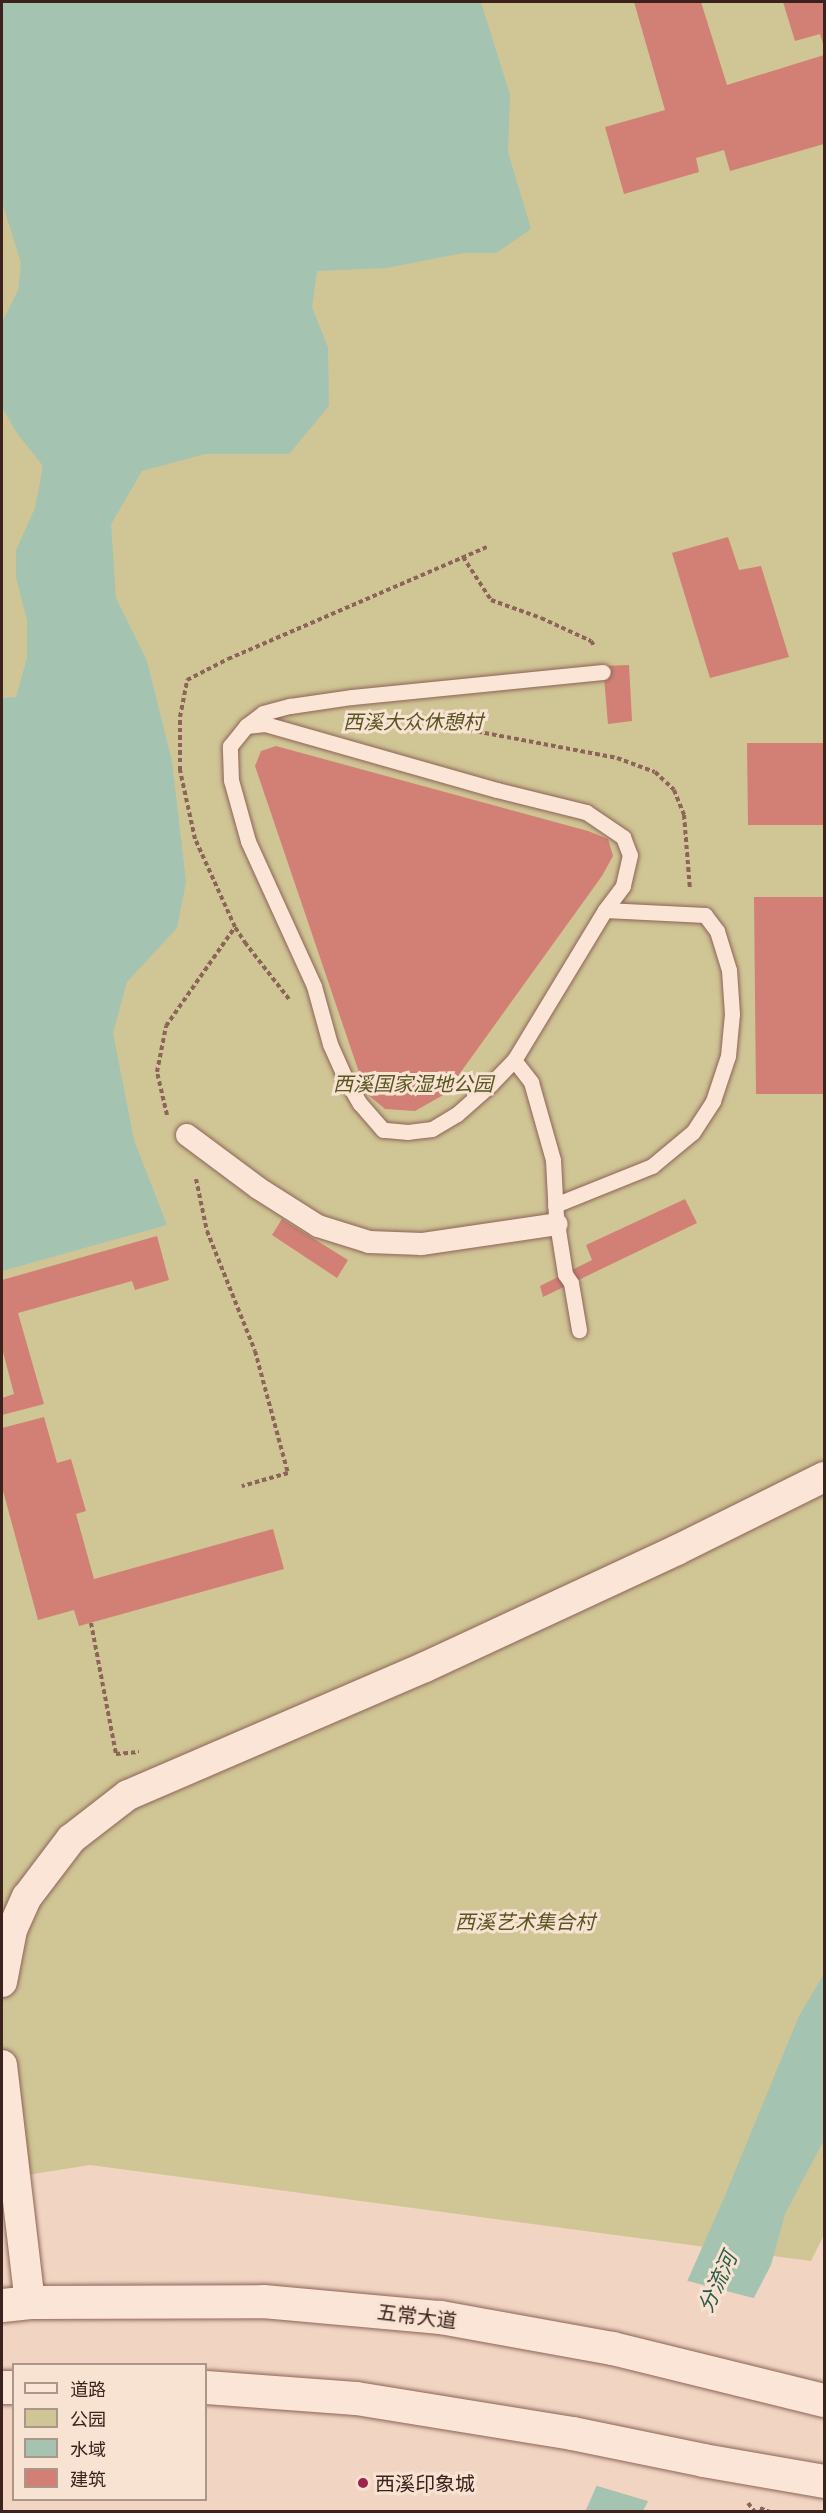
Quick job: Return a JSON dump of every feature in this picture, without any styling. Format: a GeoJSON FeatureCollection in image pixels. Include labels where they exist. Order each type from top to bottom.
{"type":"FeatureCollection","features":[{"type":"Feature","properties":{"kind":"main road","name":"五常大道"},"geometry":{"type":"LineString","coordinates":[[16,2304],[263,2301],[440,2317],[612,2348],[825,2400]]}},
{"type":"Feature","properties":{"kind":"main road"},"geometry":{"type":"LineString","coordinates":[[207,2387],[356,2398],[572,2433],[703,2460],[825,2481]]}},
{"type":"Feature","properties":{"kind":"street"},"geometry":{"type":"LineString","coordinates":[[188,1135],[258,1188],[318,1226],[369,1242],[422,1244],[556,1215]]}},
{"type":"Feature","properties":{"kind":"street"},"geometry":{"type":"LineString","coordinates":[[2,1982],[12,1930],[27,1897],[71,1839],[128,1796],[425,1667],[677,1550],[825,1477]]}},
{"type":"Feature","properties":{"kind":"street"},"geometry":{"type":"LineString","coordinates":[[2,2065],[16,2304]]}},
{"type":"Feature","properties":{"kind":"lane"},"geometry":{"type":"LineString","coordinates":[[246,726],[265,724],[497,790],[586,812],[623,837],[630,855],[623,886],[605,910],[514,1060],[465,1107],[432,1129],[408,1132],[383,1130],[360,1104],[330,1044],[314,986],[248,841],[231,780],[230,746],[246,726],[263,713],[341,698],[603,672]]}},
{"type":"Feature","properties":{"kind":"lane"},"geometry":{"type":"LineString","coordinates":[[556,1215],[652,1166],[693,1132],[713,1101],[728,1056],[732,1014],[729,970],[717,931],[705,915],[605,910]]}},
{"type":"Feature","properties":{"kind":"lane"},"geometry":{"type":"LineString","coordinates":[[514,1060],[531,1082],[553,1160],[556,1215],[565,1274],[571,1283],[579,1330]]}},
{"type":"Feature","properties":{"kind":"path"},"geometry":{"type":"LineString","coordinates":[[295,1005],[235,927],[195,839],[180,770],[180,717],[187,680],[228,659],[487,547]]}},
{"type":"Feature","properties":{"kind":"path"},"geometry":{"type":"LineString","coordinates":[[463,557],[491,600],[541,618],[591,641],[598,649]]}},
{"type":"Feature","properties":{"kind":"path"},"geometry":{"type":"LineString","coordinates":[[399,717],[617,758],[655,772],[674,790],[684,815],[690,915]]}},
{"type":"Feature","properties":{"kind":"path"},"geometry":{"type":"LineString","coordinates":[[235,927],[166,1026],[157,1072],[166,1114],[188,1135],[207,1231],[255,1351],[288,1473],[242,1486]]}},
{"type":"Feature","properties":{"kind":"path"},"geometry":{"type":"LineString","coordinates":[[91,1623],[116,1754],[146,1751]]}},
{"type":"Feature","properties":{"kind":"path"},"geometry":{"type":"LineString","coordinates":[[747,2503],[755,2511]]}},
{"type":"Feature","properties":{"kind":"green space","name":"西溪国家湿地公园"},"geometry":{"type":"Polygon","coordinates":[[[2,2],[824,2],[824,2235],[811,2261],[90,2165],[2,2179],[2,2]]]}},
{"type":"Feature","properties":{"kind":"water"},"geometry":{"type":"Polygon","coordinates":[[[2,2],[481,2],[510,95],[508,152],[531,229],[496,253],[463,253],[387,268],[317,271],[312,308],[328,347],[329,406],[289,454],[205,454],[142,471],[111,524],[116,598],[147,661],[172,761],[186,882],[177,928],[127,982],[113,1033],[134,1140],[167,1225],[2,1271],[2,698],[16,697],[27,658],[27,620],[16,578],[16,550],[35,508],[43,466],[16,432],[2,407],[2,322],[18,290],[21,263],[2,202],[2,2]]]}},
{"type":"Feature","properties":{"kind":"water","name":"分流河"},"geometry":{"type":"Polygon","coordinates":[[[824,1974],[824,2140],[785,2214],[771,2265],[643,2511],[585,2512],[724,2198],[799,2016],[824,1974]]]}},
{"type":"Feature","properties":{"kind":"pier"},"geometry":{"type":"Polygon","coordinates":[[[684,2280],[757,2299],[651,2502],[594,2485],[684,2280]]]}},
{"type":"Feature","properties":{"kind":"building"},"geometry":{"type":"Polygon","coordinates":[[[634,2],[701,2],[727,85],[824,55],[824,144],[730,171],[724,150],[696,158],[699,172],[624,194],[605,127],[665,110],[634,2]]]}},
{"type":"Feature","properties":{"kind":"building"},"geometry":{"type":"Polygon","coordinates":[[[783,2],[824,2],[824,47],[820,34],[795,41],[783,2]]]}},
{"type":"Feature","properties":{"kind":"building"},"geometry":{"type":"Polygon","coordinates":[[[728,537],[739,570],[761,566],[789,657],[710,678],[672,553],[728,537]]]}},
{"type":"Feature","properties":{"kind":"building"},"geometry":{"type":"Polygon","coordinates":[[[629,665],[632,721],[608,724],[603,666],[629,665]]]}},
{"type":"Feature","properties":{"kind":"building"},"geometry":{"type":"Polygon","coordinates":[[[747,743],[824,743],[824,825],[748,825],[747,743]]]}},
{"type":"Feature","properties":{"kind":"building"},"geometry":{"type":"Polygon","coordinates":[[[276,746],[588,831],[608,839],[613,856],[602,876],[445,1094],[415,1111],[385,1109],[366,1093],[255,766],[261,751],[276,746]]]}},
{"type":"Feature","properties":{"kind":"building"},"geometry":{"type":"Polygon","coordinates":[[[754,897],[824,897],[824,1094],[756,1094],[754,897]]]}},
{"type":"Feature","properties":{"kind":"building"},"geometry":{"type":"Polygon","coordinates":[[[685,1199],[697,1223],[543,1297],[540,1286],[592,1260],[586,1245],[685,1199]]]}},
{"type":"Feature","properties":{"kind":"building"},"geometry":{"type":"Polygon","coordinates":[[[282,1219],[348,1260],[337,1278],[272,1235],[282,1219]]]}},
{"type":"Feature","properties":{"kind":"building"},"geometry":{"type":"Polygon","coordinates":[[[157,1236],[169,1280],[135,1290],[132,1281],[18,1313],[44,1404],[2,1415],[2,1398],[14,1394],[2,1348],[2,1280],[157,1236]]]}},
{"type":"Feature","properties":{"kind":"building"},"geometry":{"type":"Polygon","coordinates":[[[44,1417],[57,1463],[71,1459],[86,1511],[76,1514],[94,1579],[273,1529],[284,1569],[79,1626],[74,1610],[38,1620],[2,1487],[2,1428],[44,1417]]]}},
{"type":"Feature","properties":{"kind":"place","name":"西溪印象城"},"geometry":{"type":"Point","coordinates":[363,2483]}},
{"type":"Feature","properties":{"kind":"park label","name":"西溪大众休憩村"},"geometry":{"type":"Point","coordinates":[413,721]}},
{"type":"Feature","properties":{"kind":"park label","name":"西溪艺术集合村"},"geometry":{"type":"Point","coordinates":[525,1921]}}]}
